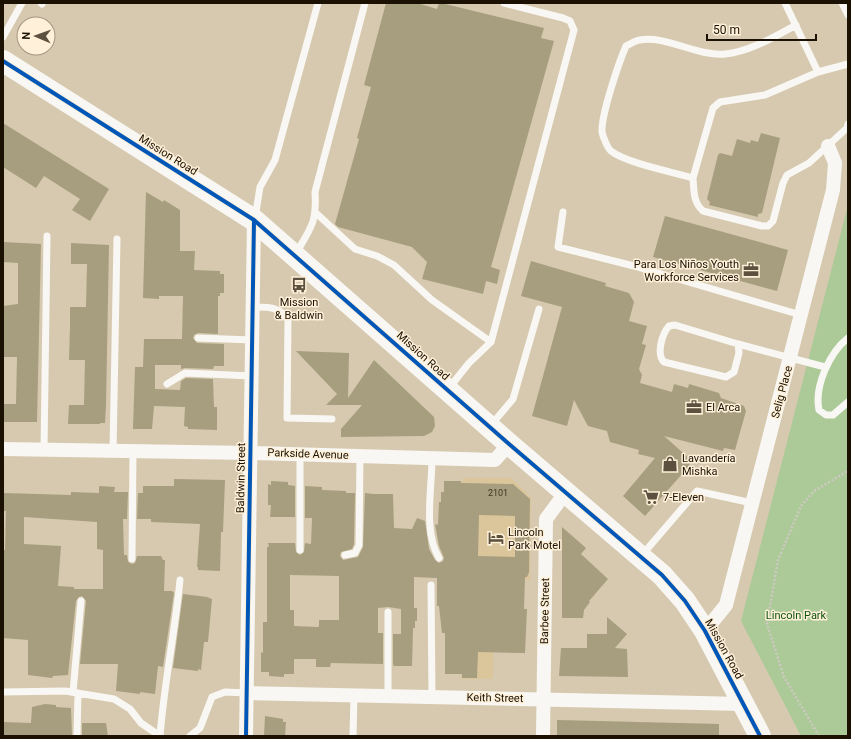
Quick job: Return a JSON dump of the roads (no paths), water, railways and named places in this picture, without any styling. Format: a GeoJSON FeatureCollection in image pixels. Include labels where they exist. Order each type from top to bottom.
{"type":"FeatureCollection","features":[{"type":"Feature","properties":{"kind":"main road","name":"Mission Road"},"geometry":{"type":"LineString","coordinates":[[3,61],[254,220],[509,444],[662,575],[685,601],[705,632],[760,736]]}},
{"type":"Feature","properties":{"kind":"street","name":"Selig Place"},"geometry":{"type":"LineString","coordinates":[[705,632],[726,605],[791,356],[833,190],[835,163],[828,146]]}},
{"type":"Feature","properties":{"kind":"street","name":"Baldwin Street"},"geometry":{"type":"LineString","coordinates":[[246,736],[254,220]]}},
{"type":"Feature","properties":{"kind":"street","name":"Parkside Avenue"},"geometry":{"type":"LineString","coordinates":[[3,450],[300,454],[495,460],[509,444]]}},
{"type":"Feature","properties":{"kind":"street","name":"Barbee Street"},"geometry":{"type":"LineString","coordinates":[[543,736],[546,519],[566,492]]}},
{"type":"Feature","properties":{"kind":"street","name":"Keith Street"},"geometry":{"type":"LineString","coordinates":[[247,693],[744,704]]}},
{"type":"Feature","properties":{"kind":"lane"},"geometry":{"type":"LineString","coordinates":[[3,37],[22,3]]}},
{"type":"Feature","properties":{"kind":"lane"},"geometry":{"type":"LineString","coordinates":[[254,220],[260,187],[275,160],[318,3]]}},
{"type":"Feature","properties":{"kind":"lane"},"geometry":{"type":"LineString","coordinates":[[295,255],[313,226],[316,213],[315,192],[365,3]]}},
{"type":"Feature","properties":{"kind":"lane"},"geometry":{"type":"LineString","coordinates":[[448,390],[469,363],[491,342],[574,30],[570,21],[563,18],[504,3]]}},
{"type":"Feature","properties":{"kind":"lane"},"geometry":{"type":"LineString","coordinates":[[785,3],[818,72]]}},
{"type":"Feature","properties":{"kind":"lane"},"geometry":{"type":"LineString","coordinates":[[842,3],[848,15]]}},
{"type":"Feature","properties":{"kind":"lane"},"geometry":{"type":"LineString","coordinates":[[693,178],[621,157],[610,150],[602,133],[606,110],[626,46],[640,40],[654,40],[711,54],[724,55],[744,50],[796,26]]}},
{"type":"Feature","properties":{"kind":"lane"},"geometry":{"type":"LineString","coordinates":[[848,64],[818,72],[765,95],[720,102],[713,108],[693,178],[697,206],[703,211],[762,226],[768,226],[773,221],[783,183],[787,176],[793,171],[810,163],[847,128],[848,124]]}},
{"type":"Feature","properties":{"kind":"lane"},"geometry":{"type":"LineString","coordinates":[[563,212],[558,246],[634,266],[801,315]]}},
{"type":"Feature","properties":{"kind":"lane"},"geometry":{"type":"LineString","coordinates":[[316,213],[355,249],[377,256],[394,264],[432,300],[491,342]]}},
{"type":"Feature","properties":{"kind":"lane"},"geometry":{"type":"LineString","coordinates":[[44,450],[47,236]]}},
{"type":"Feature","properties":{"kind":"lane"},"geometry":{"type":"LineString","coordinates":[[113,451],[117,239]]}},
{"type":"Feature","properties":{"kind":"lane"},"geometry":{"type":"LineString","coordinates":[[253,307],[276,308],[284,313],[288,320],[287,418],[332,419]]}},
{"type":"Feature","properties":{"kind":"lane"},"geometry":{"type":"LineString","coordinates":[[489,426],[513,400],[539,309]]}},
{"type":"Feature","properties":{"kind":"lane"},"geometry":{"type":"LineString","coordinates":[[738,344],[740,353],[734,372],[726,377],[664,362],[660,358],[659,353],[666,329],[669,326],[675,325],[738,344],[791,356],[825,367]]}},
{"type":"Feature","properties":{"kind":"lane"},"geometry":{"type":"LineString","coordinates":[[198,338],[252,340]]}},
{"type":"Feature","properties":{"kind":"lane"},"geometry":{"type":"LineString","coordinates":[[848,338],[839,345],[825,367],[817,402],[819,410],[826,415],[833,415],[848,402]]}},
{"type":"Feature","properties":{"kind":"lane"},"geometry":{"type":"LineString","coordinates":[[167,384],[186,372],[252,376]]}},
{"type":"Feature","properties":{"kind":"lane"},"geometry":{"type":"LineString","coordinates":[[132,558],[133,451]]}},
{"type":"Feature","properties":{"kind":"lane"},"geometry":{"type":"LineString","coordinates":[[300,454],[300,550]]}},
{"type":"Feature","properties":{"kind":"lane"},"geometry":{"type":"LineString","coordinates":[[345,555],[355,553],[359,545],[360,456]]}},
{"type":"Feature","properties":{"kind":"lane"},"geometry":{"type":"LineString","coordinates":[[432,458],[430,532],[434,549],[439,558]]}},
{"type":"Feature","properties":{"kind":"lane"},"geometry":{"type":"LineString","coordinates":[[641,557],[697,491],[752,503]]}},
{"type":"Feature","properties":{"kind":"lane"},"geometry":{"type":"LineString","coordinates":[[160,736],[162,704],[180,580]]}},
{"type":"Feature","properties":{"kind":"lane"},"geometry":{"type":"LineString","coordinates":[[431,585],[432,697]]}},
{"type":"Feature","properties":{"kind":"lane"},"geometry":{"type":"LineString","coordinates":[[77,736],[76,692],[80,601]]}},
{"type":"Feature","properties":{"kind":"lane"},"geometry":{"type":"LineString","coordinates":[[388,612],[388,696]]}},
{"type":"Feature","properties":{"kind":"lane"},"geometry":{"type":"LineString","coordinates":[[3,692],[76,692],[114,699],[130,709],[141,723],[160,736]]}},
{"type":"Feature","properties":{"kind":"lane"},"geometry":{"type":"LineString","coordinates":[[190,736],[200,728],[212,697],[225,692],[247,693]]}},
{"type":"Feature","properties":{"kind":"lane"},"geometry":{"type":"LineString","coordinates":[[353,736],[354,695]]}},
{"type":"Feature","properties":{"kind":"place","name":"Para Los Niños Youth Workforce Services"},"geometry":{"type":"Point","coordinates":[751,270]}},
{"type":"Feature","properties":{"kind":"place","name":"Mission & Baldwin"},"geometry":{"type":"Point","coordinates":[299,285]}},
{"type":"Feature","properties":{"kind":"place","name":"El Arca"},"geometry":{"type":"Point","coordinates":[694,407]}},
{"type":"Feature","properties":{"kind":"place","name":"Lavandería Mishka"},"geometry":{"type":"Point","coordinates":[670,464]}},
{"type":"Feature","properties":{"kind":"place","name":"7-Eleven"},"geometry":{"type":"Point","coordinates":[651,497]}},
{"type":"Feature","properties":{"kind":"place","name":"Lincoln Park Motel"},"geometry":{"type":"Point","coordinates":[496,538]}},
{"type":"Feature","properties":{"kind":"park label","name":"Lincoln Park"},"geometry":{"type":"Point","coordinates":[796,615]}}]}
